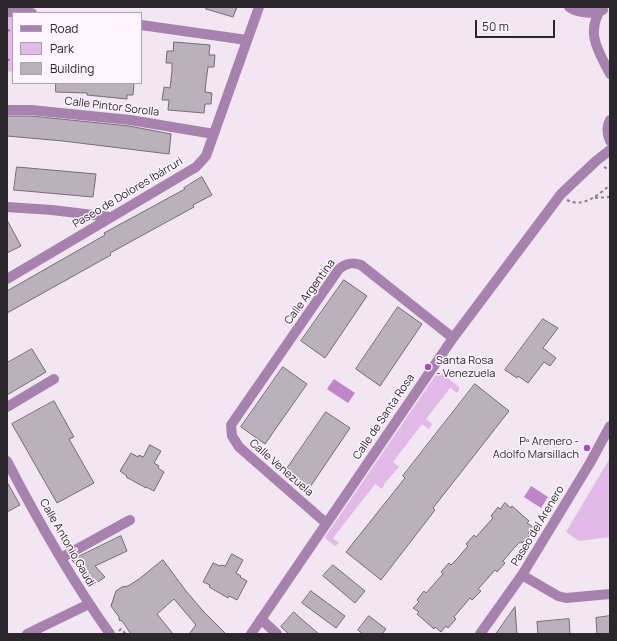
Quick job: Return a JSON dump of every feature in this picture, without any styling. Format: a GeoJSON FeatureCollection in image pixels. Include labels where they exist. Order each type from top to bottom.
{"type":"FeatureCollection","features":[{"type":"Feature","properties":{"kind":"street","name":"Paseo de Dolores Ibárruri"},"geometry":{"type":"LineString","coordinates":[[7,280],[110,217],[196,167],[206,156],[259,7]]}},
{"type":"Feature","properties":{"kind":"street"},"geometry":{"type":"LineString","coordinates":[[572,9],[600,10],[608,7]]}},
{"type":"Feature","properties":{"kind":"street"},"geometry":{"type":"LineString","coordinates":[[600,10],[593,30],[593,38],[610,74]]}},
{"type":"Feature","properties":{"kind":"street"},"geometry":{"type":"LineString","coordinates":[[142,25],[247,40]]}},
{"type":"Feature","properties":{"kind":"street","name":"Calle Pintor Sorolla"},"geometry":{"type":"LineString","coordinates":[[7,110],[31,110],[130,120],[214,134]]}},
{"type":"Feature","properties":{"kind":"street"},"geometry":{"type":"LineString","coordinates":[[610,120],[607,129],[610,141]]}},
{"type":"Feature","properties":{"kind":"street","name":"Calle de Santa Rosa"},"geometry":{"type":"LineString","coordinates":[[250,634],[453,338],[561,194],[610,150]]}},
{"type":"Feature","properties":{"kind":"street"},"geometry":{"type":"LineString","coordinates":[[7,207],[52,210],[110,217]]}},
{"type":"Feature","properties":{"kind":"street","name":"Calle Argentina"},"geometry":{"type":"LineString","coordinates":[[231,425],[339,269],[345,264],[354,263],[361,266],[453,338]]}},
{"type":"Feature","properties":{"kind":"street"},"geometry":{"type":"LineString","coordinates":[[7,407],[54,379]]}},
{"type":"Feature","properties":{"kind":"street","name":"Calle Venezuela"},"geometry":{"type":"LineString","coordinates":[[231,425],[232,436],[239,447],[326,523]]}},
{"type":"Feature","properties":{"kind":"street","name":"Paseo del Arenero"},"geometry":{"type":"LineString","coordinates":[[480,634],[522,575],[590,463],[610,426]]}},
{"type":"Feature","properties":{"kind":"street","name":"Calle Antonio Gaudí"},"geometry":{"type":"LineString","coordinates":[[7,462],[49,539],[89,604],[110,634]]}},
{"type":"Feature","properties":{"kind":"street"},"geometry":{"type":"LineString","coordinates":[[61,558],[130,520]]}},
{"type":"Feature","properties":{"kind":"street"},"geometry":{"type":"LineString","coordinates":[[522,575],[558,596],[566,598],[610,594]]}},
{"type":"Feature","properties":{"kind":"street"},"geometry":{"type":"LineString","coordinates":[[27,634],[89,604]]}},
{"type":"Feature","properties":{"kind":"street"},"geometry":{"type":"LineString","coordinates":[[261,619],[277,634]]}},
{"type":"Feature","properties":{"kind":"path"},"geometry":{"type":"LineString","coordinates":[[602,165],[610,170]]}},
{"type":"Feature","properties":{"kind":"path"},"geometry":{"type":"LineString","coordinates":[[592,199],[610,185]]}},
{"type":"Feature","properties":{"kind":"path"},"geometry":{"type":"LineString","coordinates":[[566,200],[579,203],[599,197],[610,197]]}},
{"type":"Feature","properties":{"kind":"green space"},"geometry":{"type":"Polygon","coordinates":[[[7,17],[12,17],[12,72],[7,71],[7,17]]]}},
{"type":"Feature","properties":{"kind":"green space"},"geometry":{"type":"Polygon","coordinates":[[[440,372],[459,387],[459,390],[457,393],[450,388],[426,419],[432,424],[429,429],[422,424],[393,462],[399,467],[384,484],[382,489],[375,484],[333,538],[339,543],[335,546],[325,537],[437,373],[440,372]]]}},
{"type":"Feature","properties":{"kind":"green space"},"geometry":{"type":"Polygon","coordinates":[[[610,458],[610,537],[579,541],[566,532],[610,458]]]}},
{"type":"Feature","properties":{"kind":"shaded area"},"geometry":{"type":"Polygon","coordinates":[[[334,379],[355,393],[348,403],[327,389],[334,379]]]}},
{"type":"Feature","properties":{"kind":"shaded area"},"geometry":{"type":"Polygon","coordinates":[[[531,486],[548,497],[541,508],[524,497],[531,486]]]}},
{"type":"Feature","properties":{"kind":"building"},"geometry":{"type":"Polygon","coordinates":[[[207,7],[237,7],[233,17],[206,9],[207,7]]]}},
{"type":"Feature","properties":{"kind":"building"},"geometry":{"type":"Polygon","coordinates":[[[174,42],[210,45],[209,55],[215,55],[214,67],[208,67],[205,92],[212,93],[211,104],[205,104],[204,113],[168,110],[169,100],[162,100],[164,87],[170,88],[172,63],[166,63],[167,51],[173,51],[174,42]]]}},
{"type":"Feature","properties":{"kind":"building"},"geometry":{"type":"Polygon","coordinates":[[[56,84],[134,84],[133,95],[127,95],[127,99],[87,95],[87,93],[56,92],[56,84]]]}},
{"type":"Feature","properties":{"kind":"building"},"geometry":{"type":"Polygon","coordinates":[[[7,116],[31,116],[129,126],[171,134],[169,154],[63,141],[7,136],[7,116]]]}},
{"type":"Feature","properties":{"kind":"building"},"geometry":{"type":"Polygon","coordinates":[[[17,167],[96,174],[93,197],[14,190],[17,167]]]}},
{"type":"Feature","properties":{"kind":"building"},"geometry":{"type":"Polygon","coordinates":[[[202,177],[212,195],[193,205],[194,207],[110,253],[111,255],[7,313],[7,291],[105,235],[104,233],[185,189],[184,188],[202,177]]]}},
{"type":"Feature","properties":{"kind":"building"},"geometry":{"type":"Polygon","coordinates":[[[7,220],[21,246],[7,253],[7,220]]]}},
{"type":"Feature","properties":{"kind":"building"},"geometry":{"type":"Polygon","coordinates":[[[344,280],[367,296],[325,358],[301,341],[344,280]]]}},
{"type":"Feature","properties":{"kind":"building"},"geometry":{"type":"Polygon","coordinates":[[[398,307],[422,324],[380,386],[356,369],[398,307]]]}},
{"type":"Feature","properties":{"kind":"building"},"geometry":{"type":"Polygon","coordinates":[[[543,319],[558,328],[543,348],[556,358],[550,366],[544,362],[528,383],[505,370],[543,319]]]}},
{"type":"Feature","properties":{"kind":"building"},"geometry":{"type":"Polygon","coordinates":[[[32,349],[46,372],[7,395],[7,363],[32,349]]]}},
{"type":"Feature","properties":{"kind":"building"},"geometry":{"type":"Polygon","coordinates":[[[283,367],[307,384],[265,444],[241,427],[283,367]]]}},
{"type":"Feature","properties":{"kind":"building"},"geometry":{"type":"Polygon","coordinates":[[[475,384],[509,411],[433,508],[435,510],[381,580],[346,552],[405,478],[403,476],[475,384]]]}},
{"type":"Feature","properties":{"kind":"building"},"geometry":{"type":"Polygon","coordinates":[[[54,401],[74,437],[69,439],[94,483],[57,503],[12,424],[54,401]]]}},
{"type":"Feature","properties":{"kind":"building"},"geometry":{"type":"Polygon","coordinates":[[[326,412],[350,428],[308,490],[284,473],[326,412]]]}},
{"type":"Feature","properties":{"kind":"building"},"geometry":{"type":"Polygon","coordinates":[[[150,445],[161,451],[154,463],[164,472],[154,491],[126,477],[127,476],[120,471],[131,453],[138,457],[139,455],[143,457],[150,445]]]}},
{"type":"Feature","properties":{"kind":"building"},"geometry":{"type":"Polygon","coordinates":[[[7,482],[20,505],[7,512],[7,482]]]}},
{"type":"Feature","properties":{"kind":"building"},"geometry":{"type":"Polygon","coordinates":[[[505,503],[511,508],[512,506],[529,521],[527,523],[533,527],[528,533],[530,535],[522,543],[520,542],[515,547],[503,561],[505,563],[497,572],[495,570],[478,589],[481,591],[472,600],[470,598],[454,617],[456,619],[448,628],[446,626],[441,632],[435,627],[434,629],[417,614],[419,612],[413,608],[419,602],[417,600],[424,591],[426,593],[443,574],[441,572],[449,563],[451,565],[456,560],[468,546],[466,544],[474,535],[476,537],[493,518],[491,516],[498,507],[500,509],[505,503]]]}},
{"type":"Feature","properties":{"kind":"building"},"geometry":{"type":"Polygon","coordinates":[[[121,536],[127,551],[95,566],[105,577],[92,586],[72,560],[121,536]]]}},
{"type":"Feature","properties":{"kind":"building"},"geometry":{"type":"Polygon","coordinates":[[[232,554],[243,560],[236,573],[247,581],[237,600],[229,596],[228,598],[209,587],[210,585],[203,582],[213,563],[220,566],[225,566],[232,554]]]}},
{"type":"Feature","properties":{"kind":"building"},"geometry":{"type":"Polygon","coordinates":[[[163,560],[186,591],[226,634],[189,634],[196,625],[174,599],[157,614],[173,634],[131,634],[122,621],[119,620],[119,617],[111,606],[116,591],[139,579],[163,560]]]}},
{"type":"Feature","properties":{"kind":"building"},"geometry":{"type":"Polygon","coordinates":[[[333,565],[365,591],[355,603],[323,576],[333,565]]]}},
{"type":"Feature","properties":{"kind":"building"},"geometry":{"type":"Polygon","coordinates":[[[311,591],[345,616],[336,628],[302,603],[311,591]]]}},
{"type":"Feature","properties":{"kind":"building"},"geometry":{"type":"Polygon","coordinates":[[[515,607],[517,634],[496,634],[515,607]]]}},
{"type":"Feature","properties":{"kind":"building"},"geometry":{"type":"Polygon","coordinates":[[[294,612],[319,634],[289,634],[281,627],[294,612]]]}},
{"type":"Feature","properties":{"kind":"building"},"geometry":{"type":"Polygon","coordinates":[[[369,616],[386,629],[382,634],[363,634],[358,630],[369,616]]]}},
{"type":"Feature","properties":{"kind":"building"},"geometry":{"type":"Polygon","coordinates":[[[610,616],[610,634],[597,634],[596,618],[610,616]]]}},
{"type":"Feature","properties":{"kind":"building"},"geometry":{"type":"Polygon","coordinates":[[[569,619],[570,634],[538,634],[537,622],[569,619]]]}},
{"type":"Feature","properties":{"kind":"place","name":"Santa Rosa - Venezuela"},"geometry":{"type":"Point","coordinates":[428,367]}},
{"type":"Feature","properties":{"kind":"place","name":"Pº Arenero - Adolfo Marsillach"},"geometry":{"type":"Point","coordinates":[587,448]}}]}
